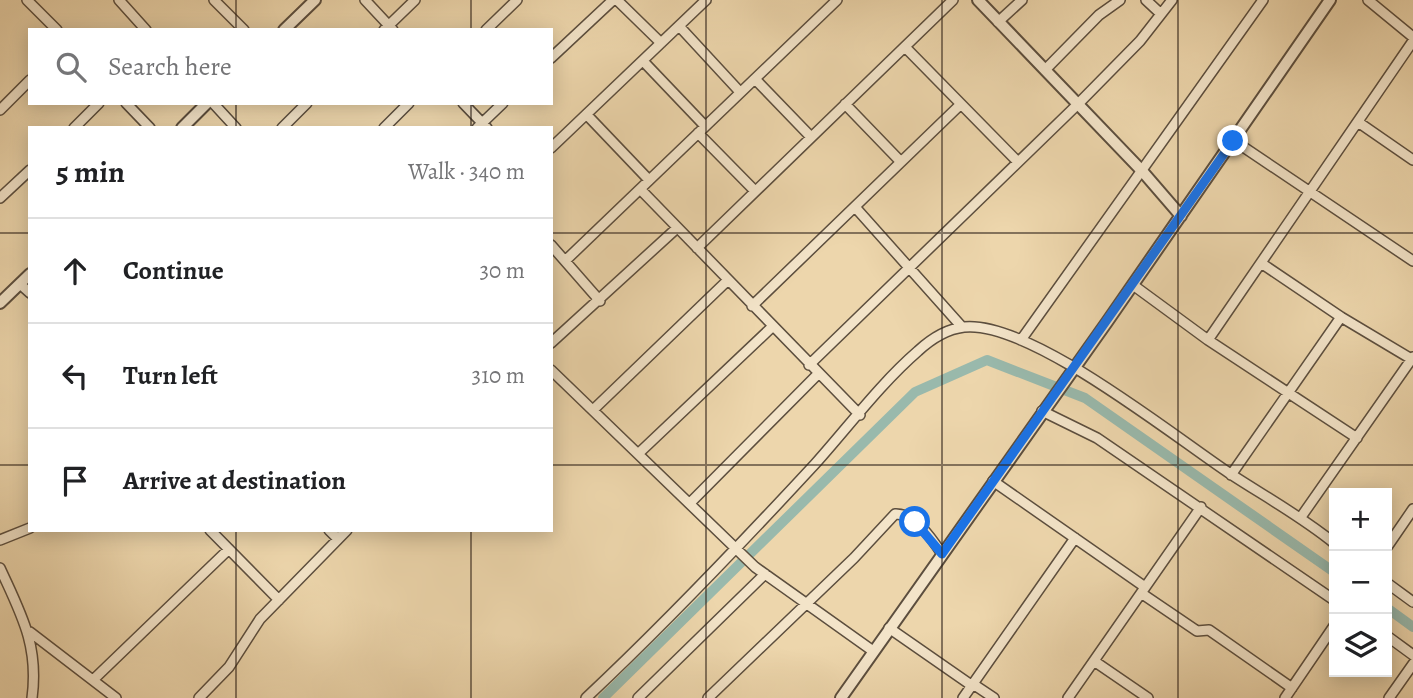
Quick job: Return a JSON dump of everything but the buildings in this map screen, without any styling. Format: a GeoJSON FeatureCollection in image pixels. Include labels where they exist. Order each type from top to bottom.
{"type":"FeatureCollection","features":[{"type":"Feature","properties":{"kind":"street"},"geometry":{"type":"LineString","coordinates":[[27,0],[55,28]]}},
{"type":"Feature","properties":{"kind":"street"},"geometry":{"type":"LineString","coordinates":[[119,0],[144,28]]}},
{"type":"Feature","properties":{"kind":"street"},"geometry":{"type":"LineString","coordinates":[[214,0],[242,28]]}},
{"type":"Feature","properties":{"kind":"street"},"geometry":{"type":"LineString","coordinates":[[286,28],[315,0]]}},
{"type":"Feature","properties":{"kind":"street"},"geometry":{"type":"LineString","coordinates":[[365,0],[389,28],[415,0]]}},
{"type":"Feature","properties":{"kind":"street"},"geometry":{"type":"LineString","coordinates":[[488,28],[517,0]]}},
{"type":"Feature","properties":{"kind":"street"},"geometry":{"type":"LineString","coordinates":[[553,56],[615,0],[660,43]]}},
{"type":"Feature","properties":{"kind":"street"},"geometry":{"type":"LineString","coordinates":[[553,146],[706,0]]}},
{"type":"Feature","properties":{"kind":"street"},"geometry":{"type":"LineString","coordinates":[[565,261],[837,0]]}},
{"type":"Feature","properties":{"kind":"street"},"geometry":{"type":"LineString","coordinates":[[696,248],[953,0]]}},
{"type":"Feature","properties":{"kind":"street"},"geometry":{"type":"LineString","coordinates":[[978,0],[1143,172],[1181,216]]}},
{"type":"Feature","properties":{"kind":"street"},"geometry":{"type":"LineString","coordinates":[[998,22],[1022,0]]}},
{"type":"Feature","properties":{"kind":"street"},"geometry":{"type":"LineString","coordinates":[[1045,70],[1094,20],[1120,0]]}},
{"type":"Feature","properties":{"kind":"street"},"geometry":{"type":"LineString","coordinates":[[1146,0],[1161,14]]}},
{"type":"Feature","properties":{"kind":"street"},"geometry":{"type":"LineString","coordinates":[[809,365],[909,265],[1078,104],[1140,41],[1172,0]]}},
{"type":"Feature","properties":{"kind":"street"},"geometry":{"type":"LineString","coordinates":[[1021,340],[1264,0]]}},
{"type":"Feature","properties":{"kind":"street"},"geometry":{"type":"LineString","coordinates":[[841,698],[1133,285],[1330,0]]}},
{"type":"Feature","properties":{"kind":"street"},"geometry":{"type":"LineString","coordinates":[[1208,340],[1413,39],[1368,0]]}},
{"type":"Feature","properties":{"kind":"street"},"geometry":{"type":"LineString","coordinates":[[679,26],[740,92]]}},
{"type":"Feature","properties":{"kind":"street"},"geometry":{"type":"LineString","coordinates":[[905,47],[1018,162]]}},
{"type":"Feature","properties":{"kind":"street"},"geometry":{"type":"LineString","coordinates":[[643,61],[755,191]]}},
{"type":"Feature","properties":{"kind":"street"},"geometry":{"type":"LineString","coordinates":[[755,79],[811,137]]}},
{"type":"Feature","properties":{"kind":"street"},"geometry":{"type":"LineString","coordinates":[[0,110],[28,82]]}},
{"type":"Feature","properties":{"kind":"street"},"geometry":{"type":"LineString","coordinates":[[845,104],[901,162]]}},
{"type":"Feature","properties":{"kind":"street"},"geometry":{"type":"LineString","coordinates":[[752,306],[961,104]]}},
{"type":"Feature","properties":{"kind":"street"},"geometry":{"type":"LineString","coordinates":[[76,126],[97,105]]}},
{"type":"Feature","properties":{"kind":"street"},"geometry":{"type":"LineString","coordinates":[[129,105],[148,126]]}},
{"type":"Feature","properties":{"kind":"street"},"geometry":{"type":"LineString","coordinates":[[184,126],[205,105]]}},
{"type":"Feature","properties":{"kind":"street"},"geometry":{"type":"LineString","coordinates":[[215,105],[234,126]]}},
{"type":"Feature","properties":{"kind":"street"},"geometry":{"type":"LineString","coordinates":[[284,126],[305,105]]}},
{"type":"Feature","properties":{"kind":"street"},"geometry":{"type":"LineString","coordinates":[[386,126],[408,105]]}},
{"type":"Feature","properties":{"kind":"street"},"geometry":{"type":"LineString","coordinates":[[465,105],[482,126],[501,105]]}},
{"type":"Feature","properties":{"kind":"street"},"geometry":{"type":"LineString","coordinates":[[587,115],[649,180]]}},
{"type":"Feature","properties":{"kind":"street"},"geometry":{"type":"LineString","coordinates":[[1358,122],[1413,160]]}},
{"type":"Feature","properties":{"kind":"street"},"geometry":{"type":"LineString","coordinates":[[1233,141],[1413,261]]}},
{"type":"Feature","properties":{"kind":"street"},"geometry":{"type":"LineString","coordinates":[[0,198],[28,172]]}},
{"type":"Feature","properties":{"kind":"street"},"geometry":{"type":"LineString","coordinates":[[640,189],[860,415]]}},
{"type":"Feature","properties":{"kind":"street"},"geometry":{"type":"LineString","coordinates":[[855,207],[962,327]]}},
{"type":"Feature","properties":{"kind":"street"},"geometry":{"type":"LineString","coordinates":[[553,341],[677,228]]}},
{"type":"Feature","properties":{"kind":"street"},"geometry":{"type":"LineString","coordinates":[[553,247],[600,300]]}},
{"type":"Feature","properties":{"kind":"street"},"geometry":{"type":"LineString","coordinates":[[1261,263],[1341,317],[1413,359],[1301,517]]}},
{"type":"Feature","properties":{"kind":"street"},"geometry":{"type":"LineString","coordinates":[[0,303],[28,276]]}},
{"type":"Feature","properties":{"kind":"street"},"geometry":{"type":"LineString","coordinates":[[593,410],[728,280]]}},
{"type":"Feature","properties":{"kind":"street"},"geometry":{"type":"LineString","coordinates":[[20,284],[28,291]]}},
{"type":"Feature","properties":{"kind":"street"},"geometry":{"type":"LineString","coordinates":[[1133,285],[1208,340],[1357,438]]}},
{"type":"Feature","properties":{"kind":"street"},"geometry":{"type":"LineString","coordinates":[[1231,475],[1341,317]]}},
{"type":"Feature","properties":{"kind":"street"},"geometry":{"type":"LineString","coordinates":[[639,453],[772,327]]}},
{"type":"Feature","properties":{"kind":"street"},"geometry":{"type":"LineString","coordinates":[[586,698],[737,547],[920,348],[941,334],[962,327],[990,329],[1021,340],[1073,368],[1231,475],[1301,517],[1329,539]]}},
{"type":"Feature","properties":{"kind":"street"},"geometry":{"type":"LineString","coordinates":[[553,372],[691,502],[755,567],[873,651]]}},
{"type":"Feature","properties":{"kind":"street"},"geometry":{"type":"LineString","coordinates":[[691,502],[818,374]]}},
{"type":"Feature","properties":{"kind":"street"},"geometry":{"type":"LineString","coordinates":[[1042,411],[1097,438],[1329,597]]}},
{"type":"Feature","properties":{"kind":"street"},"geometry":{"type":"LineString","coordinates":[[993,481],[1075,538],[1197,631],[1209,629],[1292,688]]}},
{"type":"Feature","properties":{"kind":"street"},"geometry":{"type":"LineString","coordinates":[[1068,698],[1201,507]]}},
{"type":"Feature","properties":{"kind":"street"},"geometry":{"type":"LineString","coordinates":[[1392,540],[1413,509]]}},
{"type":"Feature","properties":{"kind":"street"},"geometry":{"type":"LineString","coordinates":[[708,698],[854,558],[895,514],[904,515],[915,522],[942,554]]}},
{"type":"Feature","properties":{"kind":"street"},"geometry":{"type":"LineString","coordinates":[[0,540],[28,529]]}},
{"type":"Feature","properties":{"kind":"street"},"geometry":{"type":"LineString","coordinates":[[213,532],[279,600]]}},
{"type":"Feature","properties":{"kind":"street"},"geometry":{"type":"LineString","coordinates":[[332,532],[338,539]]}},
{"type":"Feature","properties":{"kind":"street"},"geometry":{"type":"LineString","coordinates":[[199,698],[229,667],[251,630],[345,532]]}},
{"type":"Feature","properties":{"kind":"street"},"geometry":{"type":"LineString","coordinates":[[963,698],[1075,538]]}},
{"type":"Feature","properties":{"kind":"street"},"geometry":{"type":"LineString","coordinates":[[93,680],[229,549]]}},
{"type":"Feature","properties":{"kind":"street"},"geometry":{"type":"LineString","coordinates":[[0,568],[30,632],[36,669],[32,698]]}},
{"type":"Feature","properties":{"kind":"street"},"geometry":{"type":"LineString","coordinates":[[638,698],[765,574]]}},
{"type":"Feature","properties":{"kind":"street"},"geometry":{"type":"LineString","coordinates":[[1392,587],[1413,602]]}},
{"type":"Feature","properties":{"kind":"street"},"geometry":{"type":"LineString","coordinates":[[890,628],[994,698]]}},
{"type":"Feature","properties":{"kind":"street"},"geometry":{"type":"LineString","coordinates":[[30,632],[116,698]]}},
{"type":"Feature","properties":{"kind":"street"},"geometry":{"type":"LineString","coordinates":[[1284,698],[1329,633]]}},
{"type":"Feature","properties":{"kind":"street"},"geometry":{"type":"LineString","coordinates":[[1392,639],[1413,654]]}},
{"type":"Feature","properties":{"kind":"street"},"geometry":{"type":"LineString","coordinates":[[1094,661],[1148,698]]}},
{"type":"Feature","properties":{"kind":"street"},"geometry":{"type":"LineString","coordinates":[[1389,698],[1413,664]]}},
{"type":"Feature","properties":{"kind":"waterway"},"geometry":{"type":"LineString","coordinates":[[603,698],[915,392],[987,360],[1085,398],[1329,569]]}},
{"type":"Feature","properties":{"kind":"waterway"},"geometry":{"type":"LineString","coordinates":[[1392,612],[1413,627]]}},
{"type":"Feature","properties":{"kind":"route"},"geometry":{"type":"LineString","coordinates":[[915,522],[942,554],[1233,141]]}}]}
